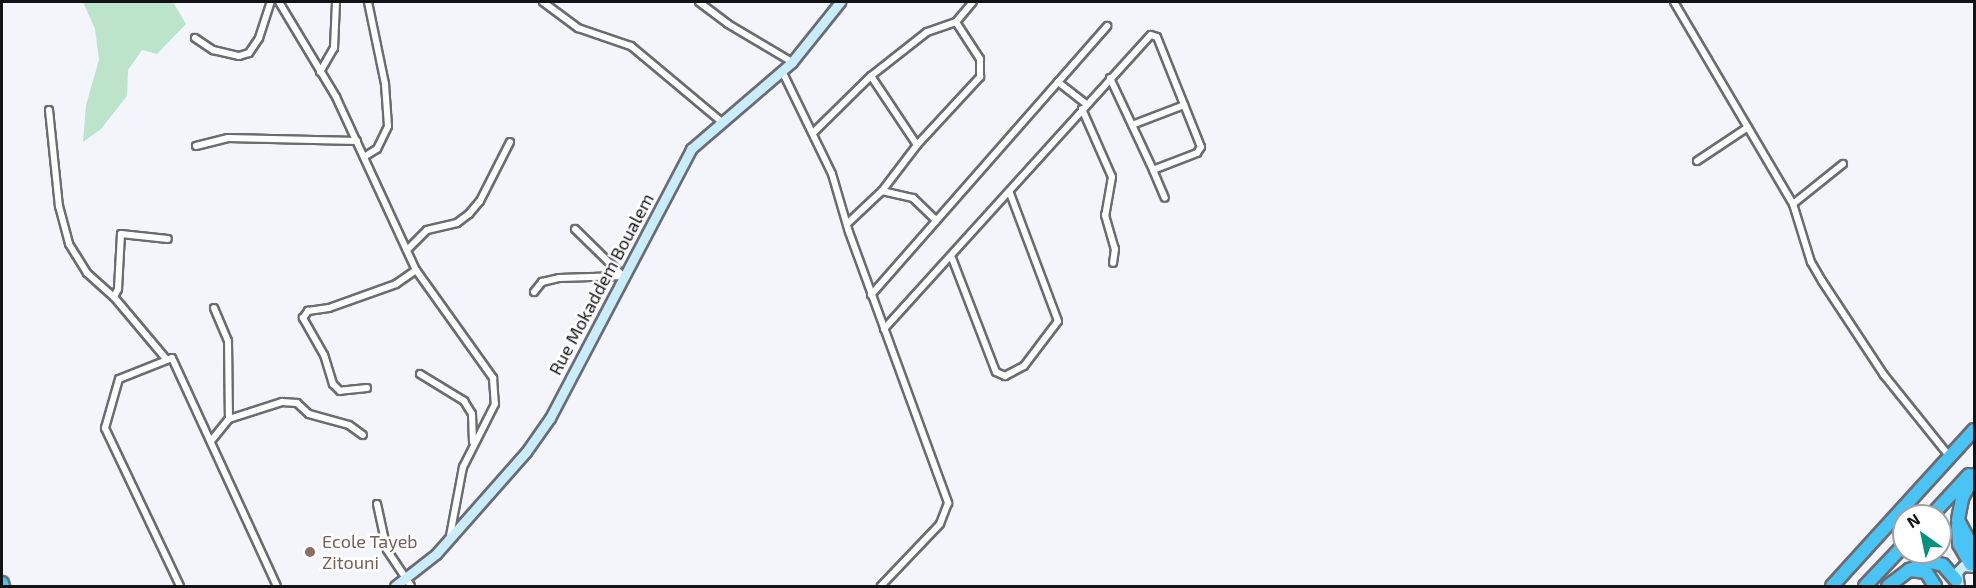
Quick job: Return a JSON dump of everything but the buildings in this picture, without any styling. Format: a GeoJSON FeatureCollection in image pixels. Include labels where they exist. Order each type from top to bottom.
{"type":"FeatureCollection","features":[{"type":"Feature","properties":{"kind":"highway"},"geometry":{"type":"LineString","coordinates":[[1832,586],[1974,430]]}},
{"type":"Feature","properties":{"kind":"highway"},"geometry":{"type":"LineString","coordinates":[[1942,504],[1974,469]]}},
{"type":"Feature","properties":{"kind":"highway"},"geometry":{"type":"LineString","coordinates":[[1973,566],[1959,544],[1958,520],[1962,499],[1974,474]]}},
{"type":"Feature","properties":{"kind":"highway"},"geometry":{"type":"LineString","coordinates":[[1958,520],[1974,550]]}},
{"type":"Feature","properties":{"kind":"highway"},"geometry":{"type":"LineString","coordinates":[[1866,586],[1892,558]]}},
{"type":"Feature","properties":{"kind":"highway"},"geometry":{"type":"LineString","coordinates":[[1888,586],[1909,570],[1931,562],[1943,565],[1956,584]]}},
{"type":"Feature","properties":{"kind":"highway"},"geometry":{"type":"LineString","coordinates":[[1909,570],[1926,572],[1935,586]]}},
{"type":"Feature","properties":{"kind":"street"},"geometry":{"type":"LineString","coordinates":[[195,38],[213,50],[238,56],[249,53],[259,39],[271,2]]}},
{"type":"Feature","properties":{"kind":"street"},"geometry":{"type":"LineString","coordinates":[[279,2],[357,141],[416,270],[493,378],[495,404],[491,419],[473,443],[463,467],[449,538]]}},
{"type":"Feature","properties":{"kind":"street"},"geometry":{"type":"LineString","coordinates":[[320,72],[334,48],[336,2]]}},
{"type":"Feature","properties":{"kind":"street"},"geometry":{"type":"LineString","coordinates":[[364,157],[377,150],[388,126],[385,84],[368,2]]}},
{"type":"Feature","properties":{"kind":"street"},"geometry":{"type":"LineString","coordinates":[[543,2],[578,28],[631,46],[723,123]]}},
{"type":"Feature","properties":{"kind":"street"},"geometry":{"type":"LineString","coordinates":[[699,2],[728,24],[792,62]]}},
{"type":"Feature","properties":{"kind":"street","name":"Rue Mokaddem Boualem"},"geometry":{"type":"LineString","coordinates":[[395,586],[408,582],[449,538],[519,461],[550,418],[682,161],[792,62],[840,2]]}},
{"type":"Feature","properties":{"kind":"street"},"geometry":{"type":"LineString","coordinates":[[813,133],[871,76],[927,32],[956,22],[974,2]]}},
{"type":"Feature","properties":{"kind":"street"},"geometry":{"type":"LineString","coordinates":[[1674,2],[1793,204],[1811,262],[1822,281],[1884,375],[1950,457]]}},
{"type":"Feature","properties":{"kind":"street"},"geometry":{"type":"LineString","coordinates":[[848,223],[882,191],[917,145],[980,77],[980,59],[956,22]]}},
{"type":"Feature","properties":{"kind":"street"},"geometry":{"type":"LineString","coordinates":[[872,295],[1107,26]]}},
{"type":"Feature","properties":{"kind":"street"},"geometry":{"type":"LineString","coordinates":[[884,329],[952,258],[1146,38],[1157,37],[1200,150],[1153,170]]}},
{"type":"Feature","properties":{"kind":"street"},"geometry":{"type":"LineString","coordinates":[[782,71],[813,133],[848,223],[948,503],[939,524],[881,586]]}},
{"type":"Feature","properties":{"kind":"street"},"geometry":{"type":"LineString","coordinates":[[871,76],[917,145]]}},
{"type":"Feature","properties":{"kind":"street"},"geometry":{"type":"LineString","coordinates":[[1110,78],[1165,198]]}},
{"type":"Feature","properties":{"kind":"street"},"geometry":{"type":"LineString","coordinates":[[1058,82],[1084,106],[1112,177],[1105,215],[1115,249],[1113,263]]}},
{"type":"Feature","properties":{"kind":"street"},"geometry":{"type":"LineString","coordinates":[[1132,125],[1184,105]]}},
{"type":"Feature","properties":{"kind":"street"},"geometry":{"type":"LineString","coordinates":[[49,110],[59,206],[69,244],[87,273],[114,297],[167,360]]}},
{"type":"Feature","properties":{"kind":"street"},"geometry":{"type":"LineString","coordinates":[[1697,161],[1748,127]]}},
{"type":"Feature","properties":{"kind":"street"},"geometry":{"type":"LineString","coordinates":[[196,146],[228,138],[357,141]]}},
{"type":"Feature","properties":{"kind":"street"},"geometry":{"type":"LineString","coordinates":[[407,250],[427,230],[457,223],[469,214],[480,201],[510,142]]}},
{"type":"Feature","properties":{"kind":"street"},"geometry":{"type":"LineString","coordinates":[[1793,204],[1843,164]]}},
{"type":"Feature","properties":{"kind":"street"},"geometry":{"type":"LineString","coordinates":[[882,191],[913,198],[936,220]]}},
{"type":"Feature","properties":{"kind":"street"},"geometry":{"type":"LineString","coordinates":[[952,258],[996,372],[1005,376],[1024,366],[1058,321],[1010,193]]}},
{"type":"Feature","properties":{"kind":"street"},"geometry":{"type":"LineString","coordinates":[[576,229],[623,276]]}},
{"type":"Feature","properties":{"kind":"street"},"geometry":{"type":"LineString","coordinates":[[114,297],[118,289],[121,234],[168,239]]}},
{"type":"Feature","properties":{"kind":"street"},"geometry":{"type":"LineString","coordinates":[[367,388],[340,391],[333,384],[324,355],[303,318],[308,311],[329,308],[396,284],[416,270]]}},
{"type":"Feature","properties":{"kind":"street"},"geometry":{"type":"LineString","coordinates":[[534,292],[542,282],[559,278],[623,276]]}},
{"type":"Feature","properties":{"kind":"street"},"geometry":{"type":"LineString","coordinates":[[214,308],[228,341],[229,419]]}},
{"type":"Feature","properties":{"kind":"street"},"geometry":{"type":"LineString","coordinates":[[180,586],[105,428],[119,379],[172,358],[277,586]]}},
{"type":"Feature","properties":{"kind":"street"},"geometry":{"type":"LineString","coordinates":[[420,374],[464,401],[472,414],[473,443]]}},
{"type":"Feature","properties":{"kind":"street"},"geometry":{"type":"LineString","coordinates":[[211,441],[229,419],[282,402],[297,403],[309,414],[349,425],[363,435]]}},
{"type":"Feature","properties":{"kind":"street"},"geometry":{"type":"LineString","coordinates":[[377,504],[387,550],[408,582]]}},
{"type":"Feature","properties":{"kind":"street"},"geometry":{"type":"LineString","coordinates":[[1956,584],[1960,569],[1973,566]]}},
{"type":"Feature","properties":{"kind":"green space"},"geometry":{"type":"Polygon","coordinates":[[[83,2],[173,2],[186,24],[157,54],[142,50],[128,70],[127,96],[101,129],[83,142],[86,105],[99,60],[95,29],[83,2]]]}},
{"type":"Feature","properties":{"kind":"place","name":"Ecole Tayeb Zitouni"},"geometry":{"type":"Point","coordinates":[310,552]}}]}
